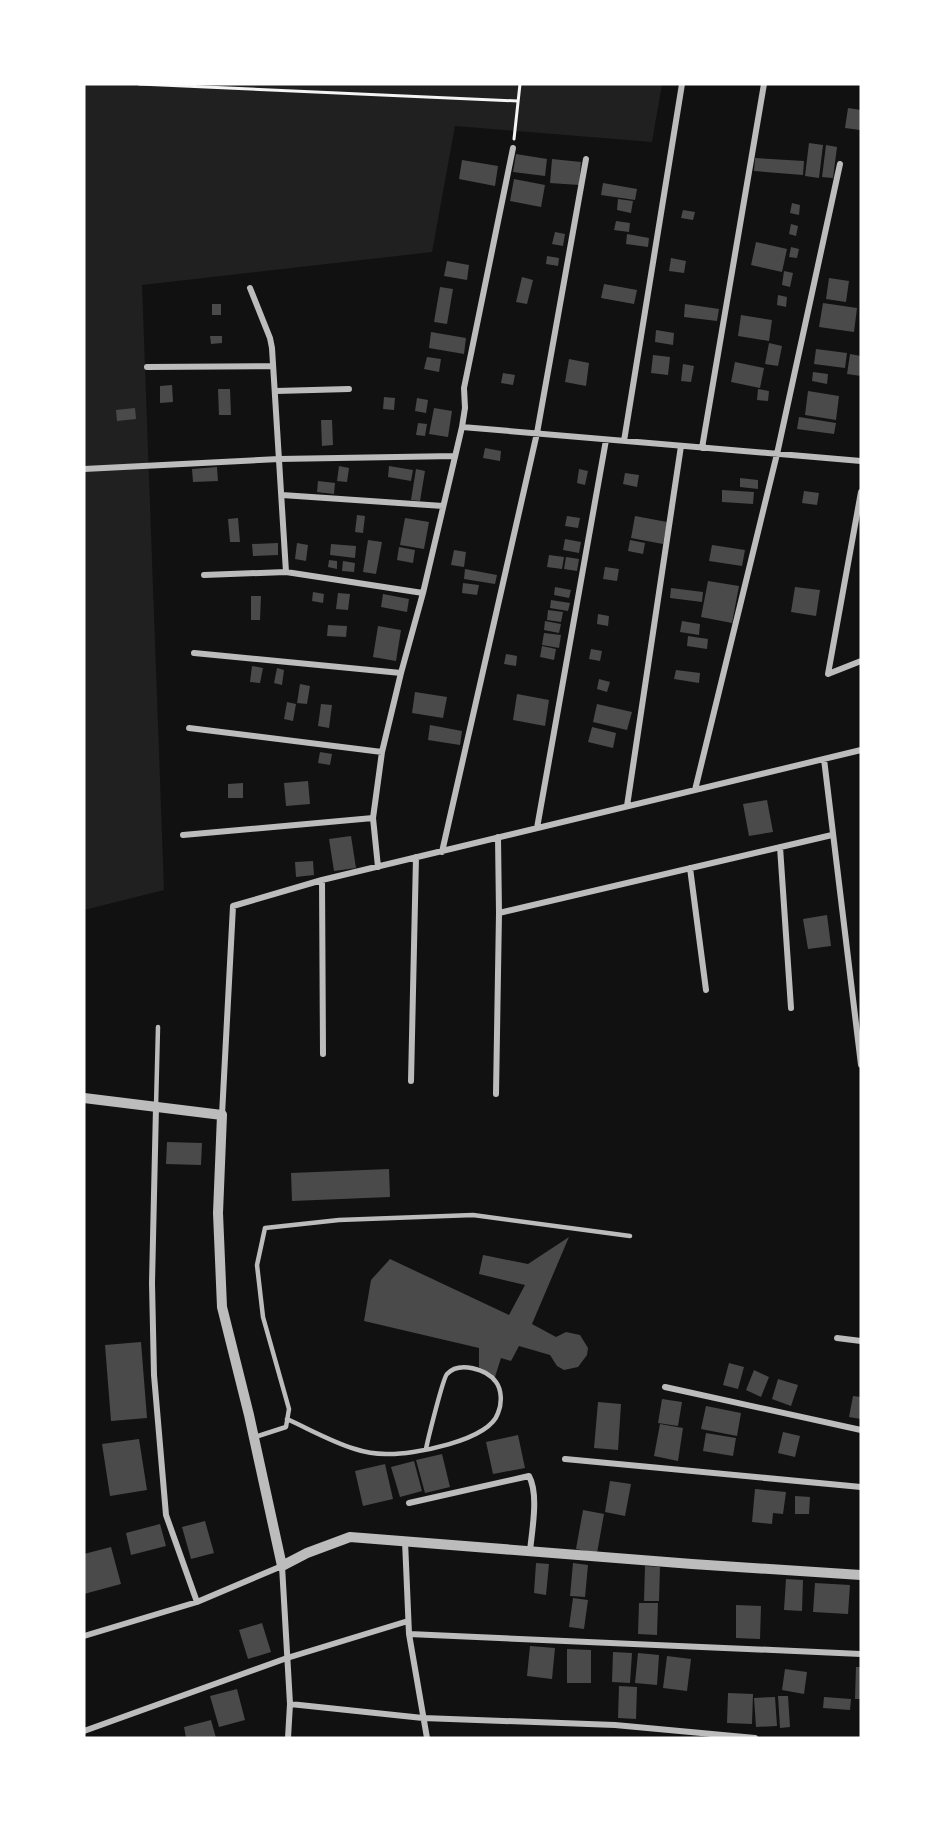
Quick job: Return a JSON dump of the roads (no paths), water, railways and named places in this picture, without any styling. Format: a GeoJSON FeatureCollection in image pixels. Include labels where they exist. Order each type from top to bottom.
{"type":"FeatureCollection","features":[{"type":"Feature","properties":{"kind":"street"},"geometry":{"type":"LineString","coordinates":[[624,441],[682,84]]}},
{"type":"Feature","properties":{"kind":"street"},"geometry":{"type":"LineString","coordinates":[[702,448],[764,84]]}},
{"type":"Feature","properties":{"kind":"street"},"geometry":{"type":"LineString","coordinates":[[378,867],[374,818],[382,752],[423,593],[462,427],[465,408],[464,388],[513,148]]}},
{"type":"Feature","properties":{"kind":"street"},"geometry":{"type":"LineString","coordinates":[[442,852],[537,433],[586,159]]}},
{"type":"Feature","properties":{"kind":"street"},"geometry":{"type":"LineString","coordinates":[[695,790],[777,454],[840,164]]}},
{"type":"Feature","properties":{"kind":"street"},"geometry":{"type":"LineString","coordinates":[[250,288],[270,338],[276,391],[282,538],[286,572]]}},
{"type":"Feature","properties":{"kind":"street"},"geometry":{"type":"LineString","coordinates":[[147,367],[273,366]]}},
{"type":"Feature","properties":{"kind":"street"},"geometry":{"type":"LineString","coordinates":[[276,391],[349,389]]}},
{"type":"Feature","properties":{"kind":"street"},"geometry":{"type":"LineString","coordinates":[[462,427],[861,461]]}},
{"type":"Feature","properties":{"kind":"street"},"geometry":{"type":"LineString","coordinates":[[537,828],[606,440]]}},
{"type":"Feature","properties":{"kind":"street"},"geometry":{"type":"LineString","coordinates":[[627,806],[681,446]]}},
{"type":"Feature","properties":{"kind":"street"},"geometry":{"type":"LineString","coordinates":[[84,469],[279,459],[455,456]]}},
{"type":"Feature","properties":{"kind":"street"},"geometry":{"type":"LineString","coordinates":[[861,492],[828,674],[861,661]]}},
{"type":"Feature","properties":{"kind":"street"},"geometry":{"type":"LineString","coordinates":[[282,495],[443,506]]}},
{"type":"Feature","properties":{"kind":"street"},"geometry":{"type":"LineString","coordinates":[[204,575],[286,572],[423,593]]}},
{"type":"Feature","properties":{"kind":"street"},"geometry":{"type":"LineString","coordinates":[[194,652],[401,673]]}},
{"type":"Feature","properties":{"kind":"street"},"geometry":{"type":"LineString","coordinates":[[189,728],[382,752]]}},
{"type":"Feature","properties":{"kind":"street"},"geometry":{"type":"LineString","coordinates":[[288,1738],[290,1704],[282,1566],[222,1307],[218,1213],[233,906],[322,880],[861,750]]}},
{"type":"Feature","properties":{"kind":"street"},"geometry":{"type":"LineString","coordinates":[[824,759],[861,1065]]}},
{"type":"Feature","properties":{"kind":"street"},"geometry":{"type":"LineString","coordinates":[[183,835],[374,818]]}},
{"type":"Feature","properties":{"kind":"street"},"geometry":{"type":"LineString","coordinates":[[499,913],[832,835]]}},
{"type":"Feature","properties":{"kind":"street"},"geometry":{"type":"LineString","coordinates":[[496,1094],[498,837]]}},
{"type":"Feature","properties":{"kind":"street"},"geometry":{"type":"LineString","coordinates":[[780,847],[792,1008]]}},
{"type":"Feature","properties":{"kind":"street"},"geometry":{"type":"LineString","coordinates":[[411,1081],[416,857]]}},
{"type":"Feature","properties":{"kind":"street"},"geometry":{"type":"LineString","coordinates":[[690,868],[706,990]]}},
{"type":"Feature","properties":{"kind":"street"},"geometry":{"type":"LineString","coordinates":[[322,880],[323,1054]]}},
{"type":"Feature","properties":{"kind":"street"},"geometry":{"type":"LineString","coordinates":[[84,1098],[222,1115]]}},
{"type":"Feature","properties":{"kind":"street"},"geometry":{"type":"LineString","coordinates":[[156,1107],[152,1283],[155,1386],[166,1515],[197,1602]]}},
{"type":"Feature","properties":{"kind":"street"},"geometry":{"type":"LineString","coordinates":[[837,1338],[861,1341]]}},
{"type":"Feature","properties":{"kind":"street"},"geometry":{"type":"LineString","coordinates":[[665,1387],[861,1430]]}},
{"type":"Feature","properties":{"kind":"street"},"geometry":{"type":"LineString","coordinates":[[565,1459],[861,1487]]}},
{"type":"Feature","properties":{"kind":"street"},"geometry":{"type":"LineString","coordinates":[[409,1503],[530,1476],[534,1499],[530,1551]]}},
{"type":"Feature","properties":{"kind":"street"},"geometry":{"type":"LineString","coordinates":[[84,1636],[197,1602],[307,1553],[350,1537],[861,1575]]}},
{"type":"Feature","properties":{"kind":"street"},"geometry":{"type":"LineString","coordinates":[[405,1541],[408,1621],[428,1738]]}},
{"type":"Feature","properties":{"kind":"street"},"geometry":{"type":"LineString","coordinates":[[84,1731],[287,1658],[408,1621]]}},
{"type":"Feature","properties":{"kind":"street"},"geometry":{"type":"LineString","coordinates":[[410,1634],[861,1654]]}},
{"type":"Feature","properties":{"kind":"street"},"geometry":{"type":"LineString","coordinates":[[290,1704],[423,1718],[615,1725],[755,1738]]}},
{"type":"Feature","properties":{"kind":"lane"},"geometry":{"type":"LineString","coordinates":[[156,1107],[158,1027]]}},
{"type":"Feature","properties":{"kind":"lane"},"geometry":{"type":"LineString","coordinates":[[253,1437],[286,1427],[289,1409],[263,1317],[257,1265],[265,1228],[339,1220],[473,1215],[630,1236]]}},
{"type":"Feature","properties":{"kind":"lane"},"geometry":{"type":"LineString","coordinates":[[287,1419],[356,1449],[387,1454],[426,1449],[463,1440],[480,1433],[492,1424],[498,1414],[500,1398],[496,1382],[481,1371],[468,1368],[457,1368],[447,1374],[442,1383],[426,1449]]}}]}
